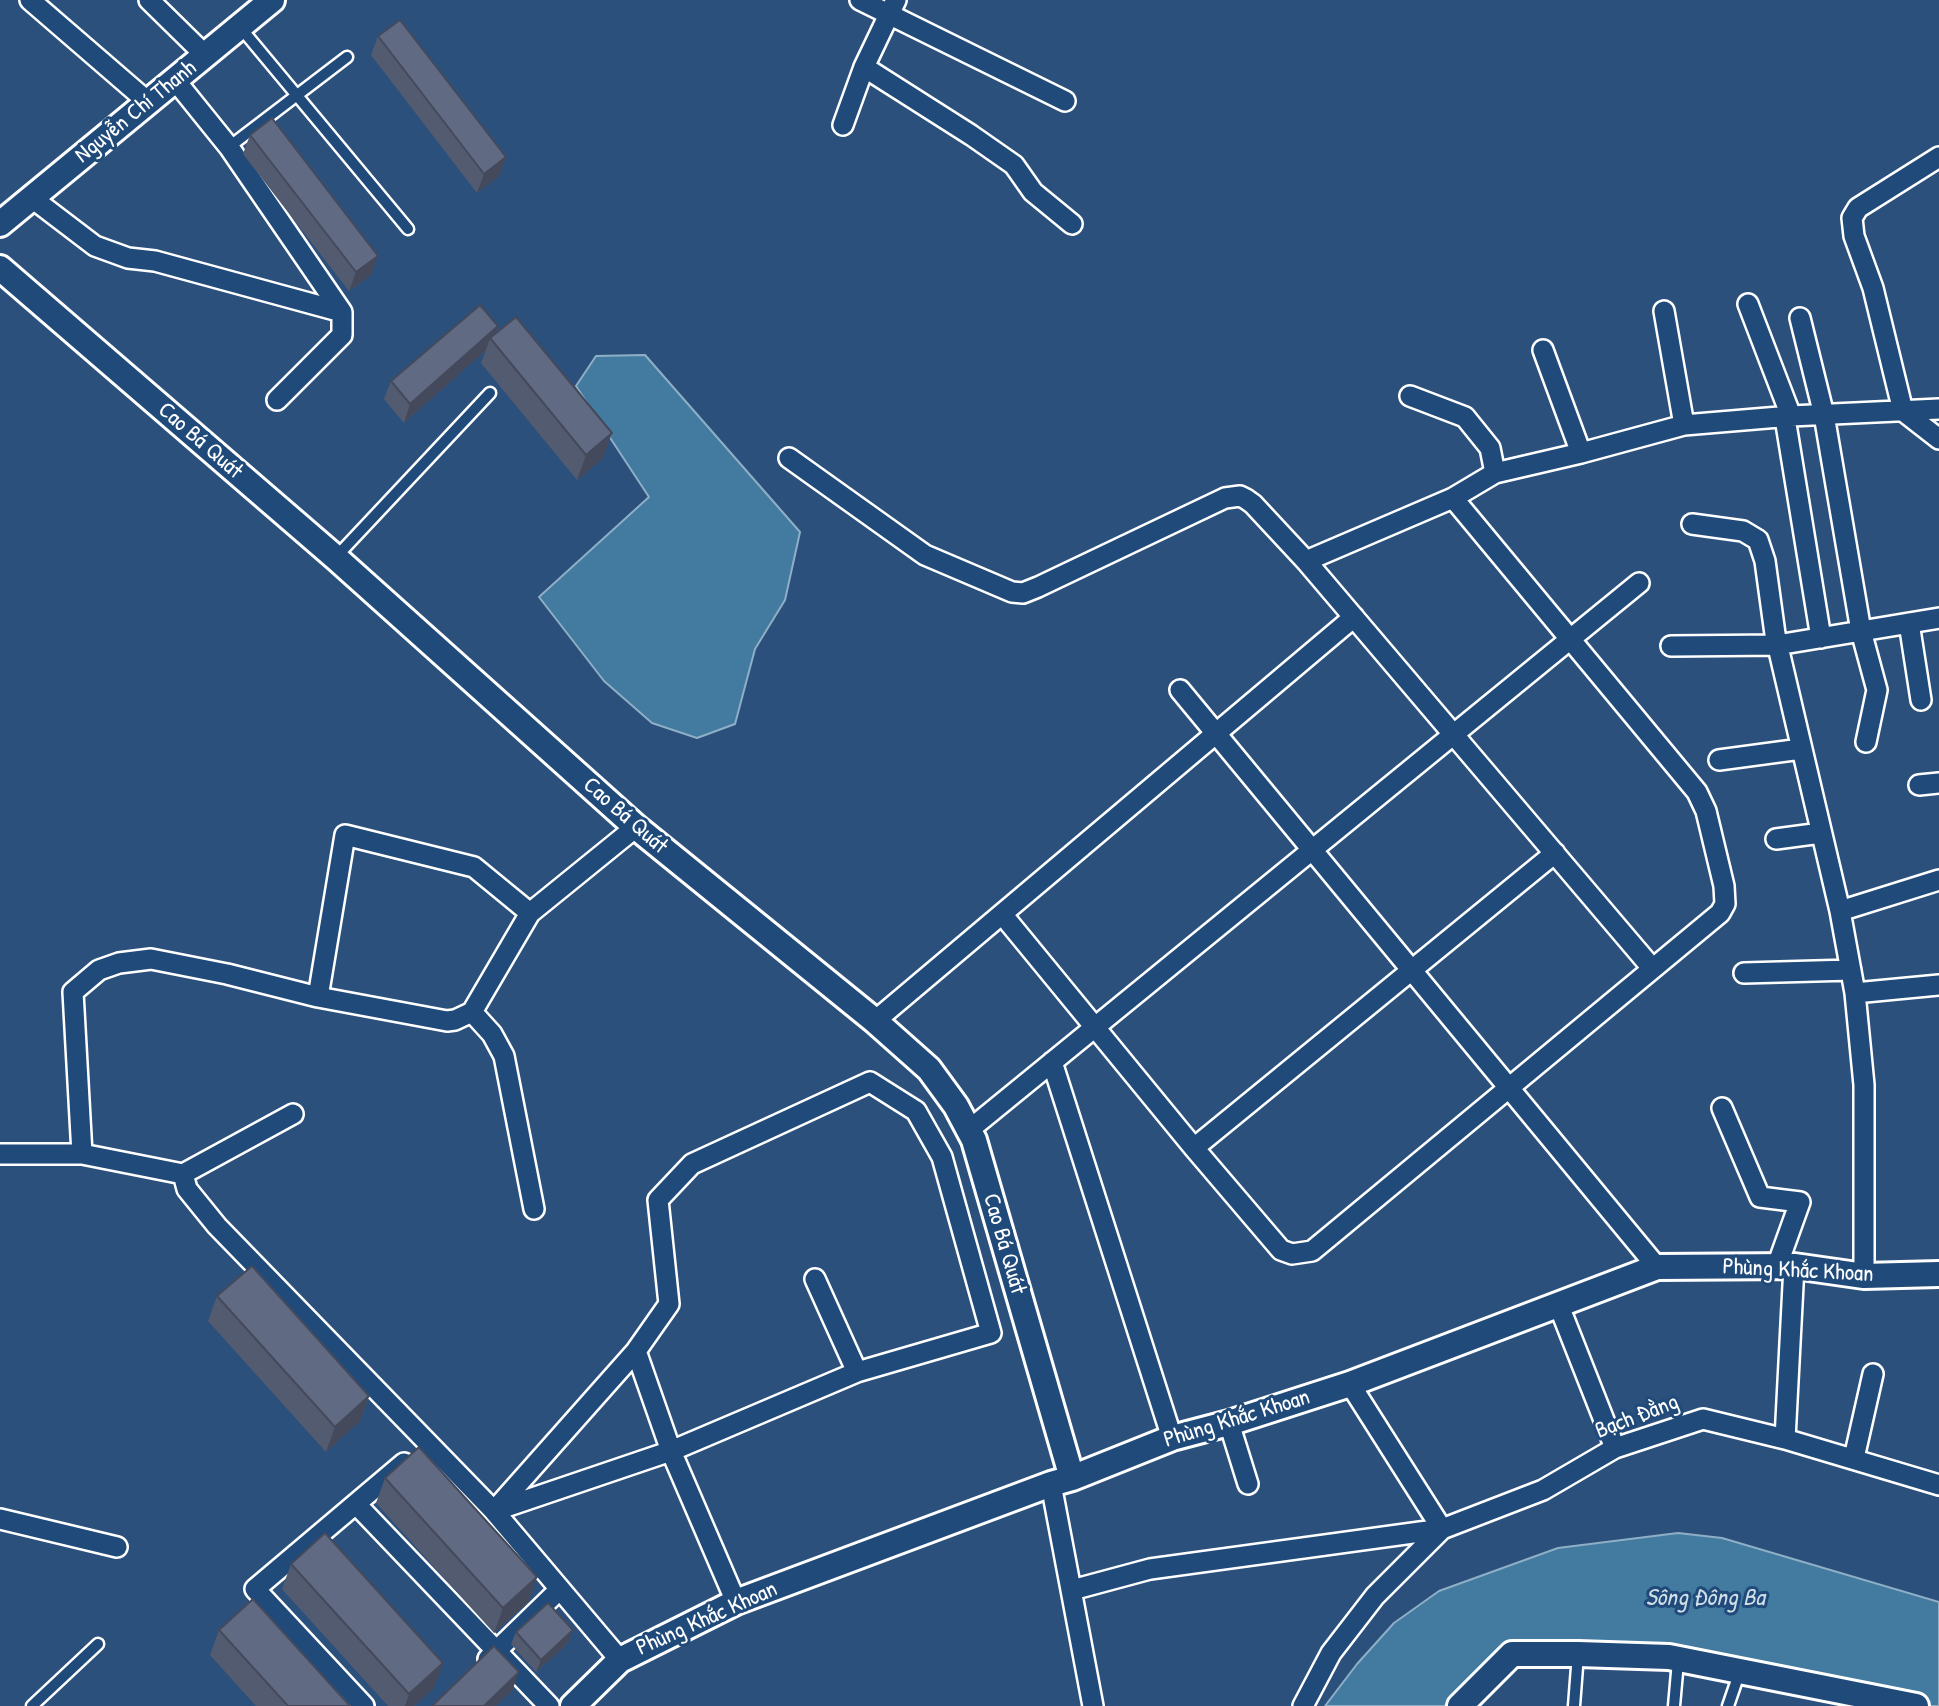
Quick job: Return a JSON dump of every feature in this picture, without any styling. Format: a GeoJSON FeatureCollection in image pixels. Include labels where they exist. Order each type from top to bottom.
{"type":"FeatureCollection","features":[{"type":"Feature","properties":{"kind":"street"},"geometry":{"type":"LineString","coordinates":[[30,0],[148,102]]}},
{"type":"Feature","properties":{"kind":"street"},"geometry":{"type":"LineString","coordinates":[[149,0],[205,55]]}},
{"type":"Feature","properties":{"kind":"street","name":"Nguyễn Chí Thanh"},"geometry":{"type":"LineString","coordinates":[[0,224],[272,0]]}},
{"type":"Feature","properties":{"kind":"street"},"geometry":{"type":"LineString","coordinates":[[860,0],[892,7],[1065,101]]}},
{"type":"Feature","properties":{"kind":"street"},"geometry":{"type":"LineString","coordinates":[[843,125],[864,67],[892,7]]}},
{"type":"Feature","properties":{"kind":"street"},"geometry":{"type":"LineString","coordinates":[[864,67],[1014,165],[1033,192],[1072,224]]}},
{"type":"Feature","properties":{"kind":"street"},"geometry":{"type":"LineString","coordinates":[[175,80],[229,147],[342,312],[342,335],[277,400]]}},
{"type":"Feature","properties":{"kind":"street"},"geometry":{"type":"LineString","coordinates":[[1939,157],[1858,208],[1852,218],[1854,236],[1873,288],[1903,411],[1939,439]]}},
{"type":"Feature","properties":{"kind":"street"},"geometry":{"type":"LineString","coordinates":[[32,198],[95,246],[128,258],[155,261],[342,312]]}},
{"type":"Feature","properties":{"kind":"street","name":"Cao Bá Quát"},"geometry":{"type":"LineString","coordinates":[[0,268],[336,558],[636,827],[875,1021],[929,1069],[956,1106],[974,1140],[1062,1481]]}},
{"type":"Feature","properties":{"kind":"street"},"geometry":{"type":"LineString","coordinates":[[1748,304],[1788,417],[1821,638]]}},
{"type":"Feature","properties":{"kind":"street"},"geometry":{"type":"LineString","coordinates":[[1664,311],[1684,425]]}},
{"type":"Feature","properties":{"kind":"street"},"geometry":{"type":"LineString","coordinates":[[1800,318],[1825,415],[1861,631],[1877,690],[1866,742]]}},
{"type":"Feature","properties":{"kind":"street"},"geometry":{"type":"LineString","coordinates":[[1543,350],[1581,453]]}},
{"type":"Feature","properties":{"kind":"street"},"geometry":{"type":"LineString","coordinates":[[1410,396],[1465,416],[1490,448],[1495,473]]}},
{"type":"Feature","properties":{"kind":"street"},"geometry":{"type":"LineString","coordinates":[[1306,561],[1453,498],[1495,473],[1684,425],[1939,409]]}},
{"type":"Feature","properties":{"kind":"street"},"geometry":{"type":"LineString","coordinates":[[789,458],[925,555],[1012,592],[1023,593],[1038,587],[1224,498],[1240,496],[1253,503],[1306,561],[1652,968]]}},
{"type":"Feature","properties":{"kind":"street"},"geometry":{"type":"LineString","coordinates":[[1002,914],[1281,1250],[1304,1254],[1312,1251],[1720,913],[1725,904],[1724,886],[1709,824],[1697,792],[1453,498]]}},
{"type":"Feature","properties":{"kind":"street"},"geometry":{"type":"LineString","coordinates":[[1692,524],[1743,531],[1758,540],[1765,561],[1777,645],[1840,911],[1851,970],[1864,1085],[1864,1276]]}},
{"type":"Feature","properties":{"kind":"street"},"geometry":{"type":"LineString","coordinates":[[969,1130],[1639,583]]}},
{"type":"Feature","properties":{"kind":"street"},"geometry":{"type":"LineString","coordinates":[[875,1021],[1354,617]]}},
{"type":"Feature","properties":{"kind":"street"},"geometry":{"type":"LineString","coordinates":[[1671,646],[1777,645],[1939,618]]}},
{"type":"Feature","properties":{"kind":"street"},"geometry":{"type":"LineString","coordinates":[[1909,623],[1921,700]]}},
{"type":"Feature","properties":{"kind":"street"},"geometry":{"type":"LineString","coordinates":[[1180,690],[1657,1267]]}},
{"type":"Feature","properties":{"kind":"street"},"geometry":{"type":"LineString","coordinates":[[1719,760],[1801,749]]}},
{"type":"Feature","properties":{"kind":"street"},"geometry":{"type":"LineString","coordinates":[[82,1154],[74,992],[99,970],[119,963],[151,959],[227,974],[318,997],[447,1021],[463,1018],[472,1012],[530,913],[636,827]]}},
{"type":"Feature","properties":{"kind":"street"},"geometry":{"type":"LineString","coordinates":[[1776,839],[1821,833]]}},
{"type":"Feature","properties":{"kind":"street"},"geometry":{"type":"LineString","coordinates":[[318,997],[345,835],[474,867],[530,913]]}},
{"type":"Feature","properties":{"kind":"street"},"geometry":{"type":"LineString","coordinates":[[1194,1148],[1555,853]]}},
{"type":"Feature","properties":{"kind":"street"},"geometry":{"type":"LineString","coordinates":[[1840,911],[1939,880]]}},
{"type":"Feature","properties":{"kind":"street"},"geometry":{"type":"LineString","coordinates":[[1744,974],[1851,970]]}},
{"type":"Feature","properties":{"kind":"street"},"geometry":{"type":"LineString","coordinates":[[1854,993],[1939,985]]}},
{"type":"Feature","properties":{"kind":"street"},"geometry":{"type":"LineString","coordinates":[[472,1012],[492,1034],[504,1056],[534,1209]]}},
{"type":"Feature","properties":{"kind":"street"},"geometry":{"type":"LineString","coordinates":[[1052,1062],[1172,1438]]}},
{"type":"Feature","properties":{"kind":"street"},"geometry":{"type":"LineString","coordinates":[[870,1082],[916,1111],[942,1157],[991,1333],[857,1372],[671,1451],[494,1511],[636,1351],[669,1304],[658,1200],[692,1164],[870,1082]]}},
{"type":"Feature","properties":{"kind":"street"},"geometry":{"type":"LineString","coordinates":[[1722,1108],[1760,1197],[1800,1202],[1786,1266],[1785,1439]]}},
{"type":"Feature","properties":{"kind":"street"},"geometry":{"type":"LineString","coordinates":[[0,1154],[82,1154],[183,1174],[293,1114]]}},
{"type":"Feature","properties":{"kind":"street"},"geometry":{"type":"LineString","coordinates":[[183,1174],[187,1189],[217,1226],[494,1511],[620,1660]]}},
{"type":"Feature","properties":{"kind":"street","name":"Phùng Khắc Khoan"},"geometry":{"type":"LineString","coordinates":[[573,1706],[620,1660],[737,1602],[1172,1438],[1229,1423],[1350,1384],[1657,1267],[1786,1266],[1864,1276],[1939,1274]]}},
{"type":"Feature","properties":{"kind":"street"},"geometry":{"type":"LineString","coordinates":[[815,1279],[857,1372]]}},
{"type":"Feature","properties":{"kind":"street"},"geometry":{"type":"LineString","coordinates":[[1559,1306],[1615,1447]]}},
{"type":"Feature","properties":{"kind":"street"},"geometry":{"type":"LineString","coordinates":[[636,1351],[671,1451],[737,1602]]}},
{"type":"Feature","properties":{"kind":"street"},"geometry":{"type":"LineString","coordinates":[[1854,1458],[1872,1374]]}},
{"type":"Feature","properties":{"kind":"street"},"geometry":{"type":"LineString","coordinates":[[1350,1384],[1442,1529]]}},
{"type":"Feature","properties":{"kind":"street","name":"Bạch Đằng"},"geometry":{"type":"LineString","coordinates":[[1442,1529],[1543,1490],[1615,1447],[1703,1419],[1854,1458],[1939,1485]]}},
{"type":"Feature","properties":{"kind":"street"},"geometry":{"type":"LineString","coordinates":[[1229,1423],[1248,1484]]}},
{"type":"Feature","properties":{"kind":"street"},"geometry":{"type":"LineString","coordinates":[[364,1706],[255,1589],[428,1443]]}},
{"type":"Feature","properties":{"kind":"street"},"geometry":{"type":"LineString","coordinates":[[1062,1481],[1072,1590],[1093,1706]]}},
{"type":"Feature","properties":{"kind":"street"},"geometry":{"type":"LineString","coordinates":[[356,1504],[549,1706]]}},
{"type":"Feature","properties":{"kind":"street"},"geometry":{"type":"LineString","coordinates":[[0,1520],[117,1547]]}},
{"type":"Feature","properties":{"kind":"street"},"geometry":{"type":"LineString","coordinates":[[1072,1590],[1150,1569],[1442,1529]]}},
{"type":"Feature","properties":{"kind":"street"},"geometry":{"type":"LineString","coordinates":[[1303,1706],[1331,1653],[1375,1596],[1442,1529]]}},
{"type":"Feature","properties":{"kind":"street"},"geometry":{"type":"LineString","coordinates":[[478,1670],[560,1589]]}},
{"type":"Feature","properties":{"kind":"street"},"geometry":{"type":"LineString","coordinates":[[1460,1706],[1512,1654],[1678,1659],[1916,1706]]}},
{"type":"Feature","properties":{"kind":"lane"},"geometry":{"type":"LineString","coordinates":[[239,27],[408,229]]}},
{"type":"Feature","properties":{"kind":"lane"},"geometry":{"type":"LineString","coordinates":[[229,147],[347,57]]}},
{"type":"Feature","properties":{"kind":"lane"},"geometry":{"type":"LineString","coordinates":[[336,558],[490,393]]}},
{"type":"Feature","properties":{"kind":"lane"},"geometry":{"type":"LineString","coordinates":[[33,1706],[98,1644]]}},
{"type":"Feature","properties":{"kind":"lane"},"geometry":{"type":"LineString","coordinates":[[1574,1706],[1578,1654]]}},
{"type":"Feature","properties":{"kind":"lane"},"geometry":{"type":"LineString","coordinates":[[1674,1706],[1678,1659]]}},
{"type":"Feature","properties":{"kind":"lane"},"geometry":{"type":"LineString","coordinates":[[1728,1706],[1740,1671]]}},
{"type":"Feature","properties":{"kind":"water"},"geometry":{"type":"Polygon","coordinates":[[[645,355],[800,532],[785,600],[755,649],[735,724],[697,738],[652,723],[604,681],[539,597],[649,497],[576,386],[596,356],[645,355]]]}},
{"type":"Feature","properties":{"kind":"water","name":"Sông Đông Ba"},"geometry":{"type":"Polygon","coordinates":[[[1678,1533],[1722,1538],[1939,1602],[1939,1706],[1903,1706],[1562,1647],[1492,1672],[1444,1706],[1325,1706],[1357,1664],[1394,1623],[1439,1591],[1558,1548],[1678,1533]]]}},
{"type":"Feature","properties":{"kind":"building"},"geometry":{"type":"Polygon","coordinates":[[[400,20],[506,157],[484,174],[378,36],[400,20]]]}},
{"type":"Feature","properties":{"kind":"building"},"geometry":{"type":"Polygon","coordinates":[[[272,118],[378,256],[356,272],[250,135],[272,118]]]}},
{"type":"Feature","properties":{"kind":"building"},"geometry":{"type":"Polygon","coordinates":[[[480,305],[498,326],[410,404],[391,381],[480,305]]]}},
{"type":"Feature","properties":{"kind":"building"},"geometry":{"type":"Polygon","coordinates":[[[516,317],[612,433],[586,455],[490,338],[516,317]]]}},
{"type":"Feature","properties":{"kind":"building"},"geometry":{"type":"Polygon","coordinates":[[[252,1266],[369,1396],[335,1427],[217,1296],[252,1266]]]}},
{"type":"Feature","properties":{"kind":"building"},"geometry":{"type":"Polygon","coordinates":[[[419,1447],[537,1577],[503,1608],[385,1478],[419,1447]]]}},
{"type":"Feature","properties":{"kind":"building"},"geometry":{"type":"Polygon","coordinates":[[[325,1533],[443,1663],[409,1694],[291,1564],[325,1533]]]}},
{"type":"Feature","properties":{"kind":"building"},"geometry":{"type":"Polygon","coordinates":[[[253,1599],[350,1706],[288,1706],[219,1630],[253,1599]]]}},
{"type":"Feature","properties":{"kind":"building"},"geometry":{"type":"Polygon","coordinates":[[[548,1603],[573,1630],[541,1660],[516,1632],[548,1603]]]}},
{"type":"Feature","properties":{"kind":"building"},"geometry":{"type":"Polygon","coordinates":[[[494,1646],[519,1672],[484,1706],[432,1706],[494,1646]]]}}]}
